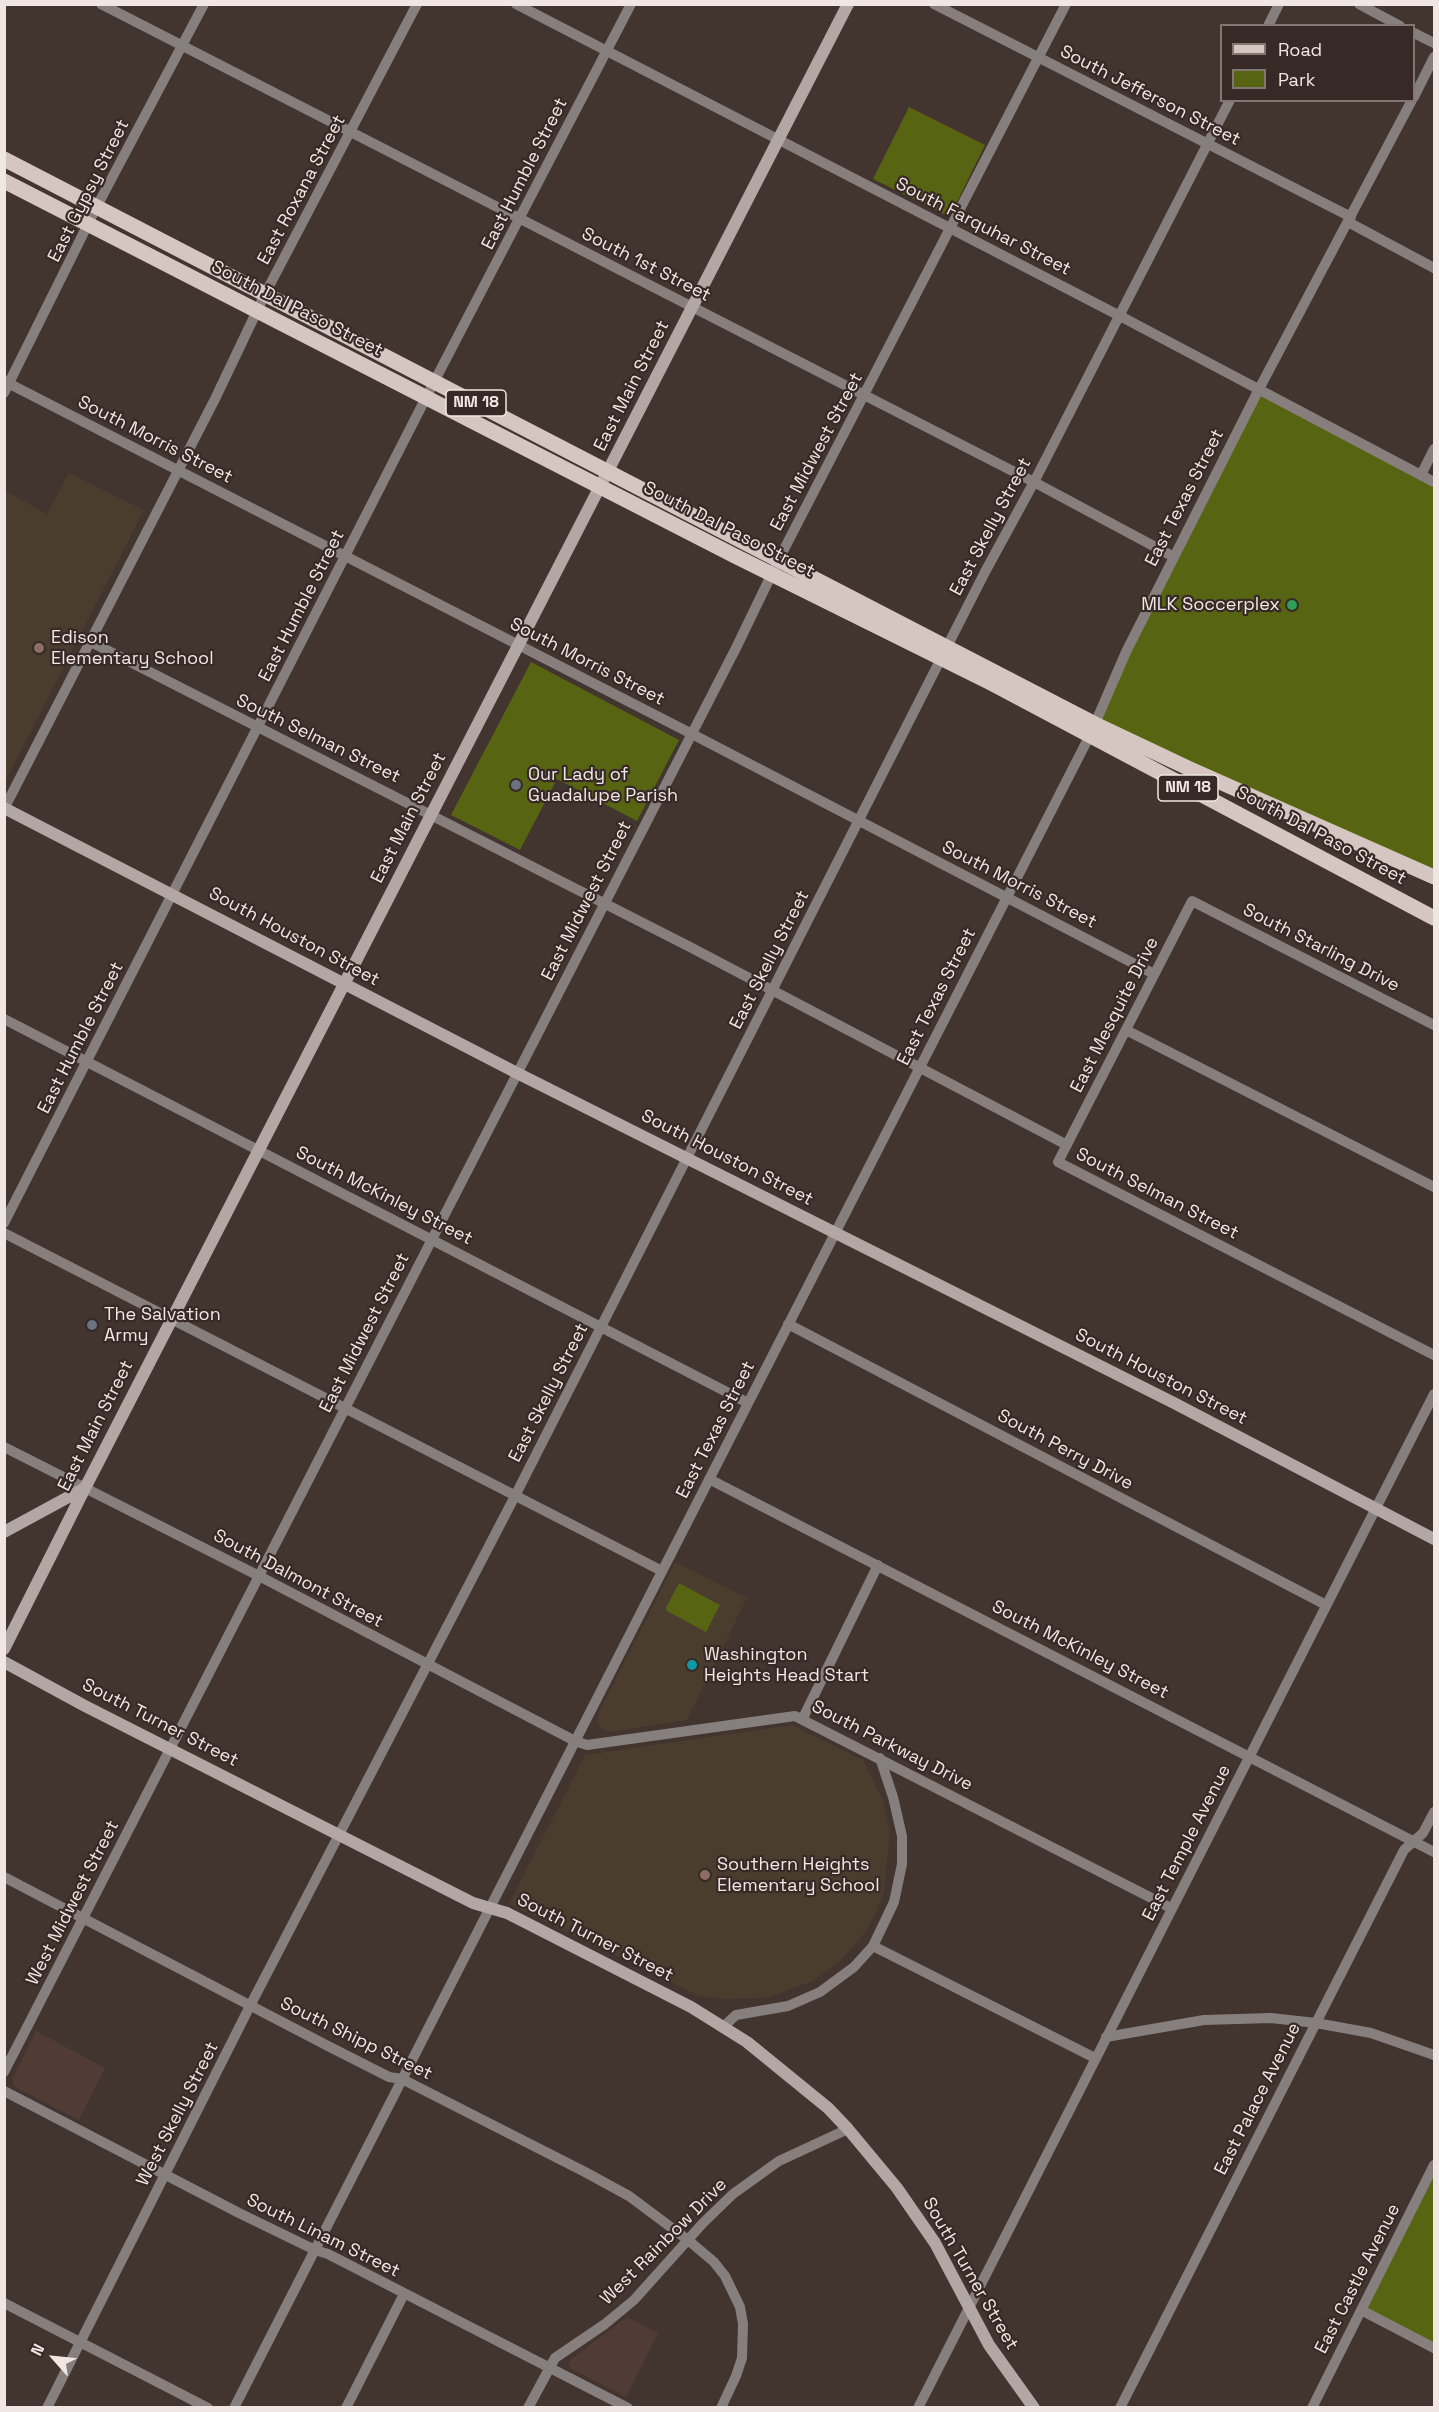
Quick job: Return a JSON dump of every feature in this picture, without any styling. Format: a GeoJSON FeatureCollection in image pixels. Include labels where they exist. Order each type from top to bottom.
{"type":"FeatureCollection","features":[{"type":"Feature","properties":{"kind":"main road","name":"South Dal Paso Street"},"geometry":{"type":"LineString","coordinates":[[4,159],[779,559],[945,653],[1093,730],[1434,918]]}},
{"type":"Feature","properties":{"kind":"main road","name":"South Dal Paso Street"},"geometry":{"type":"LineString","coordinates":[[4,181],[772,574],[945,653]]}},
{"type":"Feature","properties":{"kind":"main road","name":"South Dal Paso Street"},"geometry":{"type":"LineString","coordinates":[[1093,730],[1188,768],[1434,877]]}},
{"type":"Feature","properties":{"kind":"street","name":"South 1st Street"},"geometry":{"type":"LineString","coordinates":[[101,4],[1034,482],[1174,557]]}},
{"type":"Feature","properties":{"kind":"street","name":"East Gypsy Street"},"geometry":{"type":"LineString","coordinates":[[6,386],[96,208],[204,4]]}},
{"type":"Feature","properties":{"kind":"street","name":"East Roxana Street"},"geometry":{"type":"LineString","coordinates":[[5,808],[257,310],[417,4]]}},
{"type":"Feature","properties":{"kind":"street","name":"South Farquhar Street"},"geometry":{"type":"LineString","coordinates":[[516,4],[1120,316],[1258,391],[1434,482]]}},
{"type":"Feature","properties":{"kind":"street","name":"East Humble Street"},"geometry":{"type":"LineString","coordinates":[[4,1223],[434,382],[631,4]]}},
{"type":"Feature","properties":{"kind":"street","name":"East Main Street"},"geometry":{"type":"LineString","coordinates":[[4,1649],[84,1488],[848,4]]}},
{"type":"Feature","properties":{"kind":"street","name":"South Jefferson Street"},"geometry":{"type":"LineString","coordinates":[[934,4],[1208,144],[1434,268]]}},
{"type":"Feature","properties":{"kind":"street","name":"East Midwest Street"},"geometry":{"type":"LineString","coordinates":[[171,1748],[692,734],[779,559],[866,396],[1066,4]]}},
{"type":"Feature","properties":{"kind":"street"},"geometry":{"type":"LineString","coordinates":[[1269,24],[1279,4]]}},
{"type":"Feature","properties":{"kind":"street"},"geometry":{"type":"LineString","coordinates":[[1359,4],[1396,24]]}},
{"type":"Feature","properties":{"kind":"street"},"geometry":{"type":"LineString","coordinates":[[1415,34],[1434,44]]}},
{"type":"Feature","properties":{"kind":"street","name":"East Texas Street"},"geometry":{"type":"LineString","coordinates":[[1415,95],[1434,57]]}},
{"type":"Feature","properties":{"kind":"street","name":"East Skelly Street"},"geometry":{"type":"LineString","coordinates":[[338,1835],[515,1496],[858,821],[1229,102]]}},
{"type":"Feature","properties":{"kind":"street","name":"East Texas Street"},"geometry":{"type":"LineString","coordinates":[[234,2408],[1093,730],[1126,652],[1258,391],[1411,102]]}},
{"type":"Feature","properties":{"kind":"street","name":"South Morris Street"},"geometry":{"type":"LineString","coordinates":[[6,386],[178,470],[1154,974]]}},
{"type":"Feature","properties":{"kind":"street"},"geometry":{"type":"LineString","coordinates":[[1421,475],[1434,449]]}},
{"type":"Feature","properties":{"kind":"street","name":"South Selman Street"},"geometry":{"type":"LineString","coordinates":[[89,641],[258,729],[431,814],[1067,1145],[1059,1162],[1434,1355]]}},
{"type":"Feature","properties":{"kind":"street","name":"South Houston Street"},"geometry":{"type":"LineString","coordinates":[[5,808],[517,1073],[1174,1403],[1434,1539]]}},
{"type":"Feature","properties":{"kind":"street","name":"East Mesquite Drive"},"geometry":{"type":"LineString","coordinates":[[1067,1145],[1192,901]]}},
{"type":"Feature","properties":{"kind":"street","name":"South Starling Drive"},"geometry":{"type":"LineString","coordinates":[[1192,901],[1434,1025]]}},
{"type":"Feature","properties":{"kind":"street","name":"South McKinley Street"},"geometry":{"type":"LineString","coordinates":[[4,1019],[748,1403]]}},
{"type":"Feature","properties":{"kind":"street"},"geometry":{"type":"LineString","coordinates":[[1126,1030],[1434,1187]]}},
{"type":"Feature","properties":{"kind":"street"},"geometry":{"type":"LineString","coordinates":[[4,1233],[662,1571]]}},
{"type":"Feature","properties":{"kind":"street","name":"South Perry Drive"},"geometry":{"type":"LineString","coordinates":[[788,1324],[1326,1605]]}},
{"type":"Feature","properties":{"kind":"street","name":"East Temple Avenue"},"geometry":{"type":"LineString","coordinates":[[918,2408],[1434,1394]]}},
{"type":"Feature","properties":{"kind":"street","name":"South Dalmont Street"},"geometry":{"type":"LineString","coordinates":[[4,1447],[259,1576],[427,1666],[575,1741]]}},
{"type":"Feature","properties":{"kind":"street","name":"South McKinley Street"},"geometry":{"type":"LineString","coordinates":[[709,1479],[1434,1852]]}},
{"type":"Feature","properties":{"kind":"street"},"geometry":{"type":"LineString","coordinates":[[4,1532],[84,1488]]}},
{"type":"Feature","properties":{"kind":"street"},"geometry":{"type":"LineString","coordinates":[[803,1718],[878,1565]]}},
{"type":"Feature","properties":{"kind":"street","name":"South Turner Street"},"geometry":{"type":"LineString","coordinates":[[4,1662],[85,1706],[473,1903],[507,1913],[681,2002],[747,2042],[779,2066],[848,2128],[917,2214],[989,2345],[1034,2408]]}},
{"type":"Feature","properties":{"kind":"street","name":"South Parkway Drive"},"geometry":{"type":"LineString","coordinates":[[575,1741],[587,1744],[789,1716],[803,1718],[1171,1908]]}},
{"type":"Feature","properties":{"kind":"street","name":"West Midwest Street"},"geometry":{"type":"LineString","coordinates":[[4,2072],[171,1748]]}},
{"type":"Feature","properties":{"kind":"street"},"geometry":{"type":"LineString","coordinates":[[723,2027],[736,2015],[788,2006],[820,1992],[854,1967],[873,1946],[894,1902],[902,1864],[902,1836],[893,1797],[880,1758]]}},
{"type":"Feature","properties":{"kind":"street","name":"East Palace Avenue"},"geometry":{"type":"LineString","coordinates":[[1120,2408],[1404,1850],[1423,1833],[1434,1812]]}},
{"type":"Feature","properties":{"kind":"street","name":"West Skelly Street"},"geometry":{"type":"LineString","coordinates":[[47,2408],[338,1835]]}},
{"type":"Feature","properties":{"kind":"street","name":"South Shipp Street"},"geometry":{"type":"LineString","coordinates":[[4,1877],[389,2077],[402,2079],[629,2196],[714,2262],[734,2290],[742,2316],[742,2358],[721,2408]]}},
{"type":"Feature","properties":{"kind":"street"},"geometry":{"type":"LineString","coordinates":[[873,1946],[1095,2058]]}},
{"type":"Feature","properties":{"kind":"street"},"geometry":{"type":"LineString","coordinates":[[1106,2037],[1204,2020],[1271,2018],[1371,2033],[1434,2055]]}},
{"type":"Feature","properties":{"kind":"street","name":"South Linam Street"},"geometry":{"type":"LineString","coordinates":[[4,2091],[628,2408]]}},
{"type":"Feature","properties":{"kind":"street","name":"West Rainbow Drive"},"geometry":{"type":"LineString","coordinates":[[528,2408],[555,2358],[605,2324],[634,2300],[733,2194],[780,2161],[848,2128]]}},
{"type":"Feature","properties":{"kind":"street","name":"East Castle Avenue"},"geometry":{"type":"LineString","coordinates":[[1312,2408],[1434,2165]]}},
{"type":"Feature","properties":{"kind":"street"},"geometry":{"type":"LineString","coordinates":[[345,2408],[404,2294]]}},
{"type":"Feature","properties":{"kind":"street"},"geometry":{"type":"LineString","coordinates":[[4,2303],[208,2408]]}},
{"type":"Feature","properties":{"kind":"street"},"geometry":{"type":"LineString","coordinates":[[1361,2310],[1434,2348]]}},
{"type":"Feature","properties":{"kind":"shaded area","name":"Edison Elementary School"},"geometry":{"type":"Polygon","coordinates":[[[69,473],[144,510],[5,782],[5,491],[47,514],[69,473]]]}},
{"type":"Feature","properties":{"kind":"shaded area"},"geometry":{"type":"Polygon","coordinates":[[[675,1562],[747,1598],[687,1720],[609,1732],[600,1727],[597,1722],[599,1712],[675,1562]]]}},
{"type":"Feature","properties":{"kind":"shaded area","name":"Southern Heights Elementary School"},"geometry":{"type":"Polygon","coordinates":[[[792,1725],[863,1760],[883,1801],[890,1830],[884,1892],[875,1916],[860,1939],[839,1962],[813,1981],[766,1998],[720,1999],[697,1995],[509,1904],[585,1755],[792,1725]]]}},
{"type":"Feature","properties":{"kind":"shaded area"},"geometry":{"type":"Polygon","coordinates":[[[36,2031],[105,2068],[79,2120],[15,2087],[12,2079],[36,2031]]]}},
{"type":"Feature","properties":{"kind":"shaded area"},"geometry":{"type":"Polygon","coordinates":[[[627,2317],[658,2333],[626,2397],[571,2369],[568,2364],[570,2360],[627,2317]]]}},
{"type":"Feature","properties":{"kind":"green space"},"geometry":{"type":"Polygon","coordinates":[[[909,107],[985,145],[948,216],[873,179],[909,107]]]}},
{"type":"Feature","properties":{"kind":"green space","name":"MLK Soccerplex"},"geometry":{"type":"Polygon","coordinates":[[[1258,391],[1434,482],[1434,877],[1095,724],[1258,391]]]}},
{"type":"Feature","properties":{"kind":"green space"},"geometry":{"type":"Polygon","coordinates":[[[531,662],[679,740],[637,821],[557,779],[520,850],[451,815],[531,662]]]}},
{"type":"Feature","properties":{"kind":"green space"},"geometry":{"type":"Polygon","coordinates":[[[679,1583],[720,1605],[706,1632],[667,1611],[666,1608],[679,1583]]]}},
{"type":"Feature","properties":{"kind":"green space"},"geometry":{"type":"Polygon","coordinates":[[[1434,2165],[1434,2348],[1361,2310],[1434,2165]]]}},
{"type":"Feature","properties":{"kind":"place","name":"MLK Soccerplex"},"geometry":{"type":"Point","coordinates":[1292,605]}},
{"type":"Feature","properties":{"kind":"place","name":"Edison Elementary School"},"geometry":{"type":"Point","coordinates":[39,648]}},
{"type":"Feature","properties":{"kind":"place","name":"Our Lady of Guadalupe Parish"},"geometry":{"type":"Point","coordinates":[516,785]}},
{"type":"Feature","properties":{"kind":"place","name":"The Salvation Army"},"geometry":{"type":"Point","coordinates":[92,1325]}},
{"type":"Feature","properties":{"kind":"place","name":"Washington Heights Head Start"},"geometry":{"type":"Point","coordinates":[692,1665]}},
{"type":"Feature","properties":{"kind":"place","name":"Southern Heights Elementary School"},"geometry":{"type":"Point","coordinates":[705,1875]}}]}
